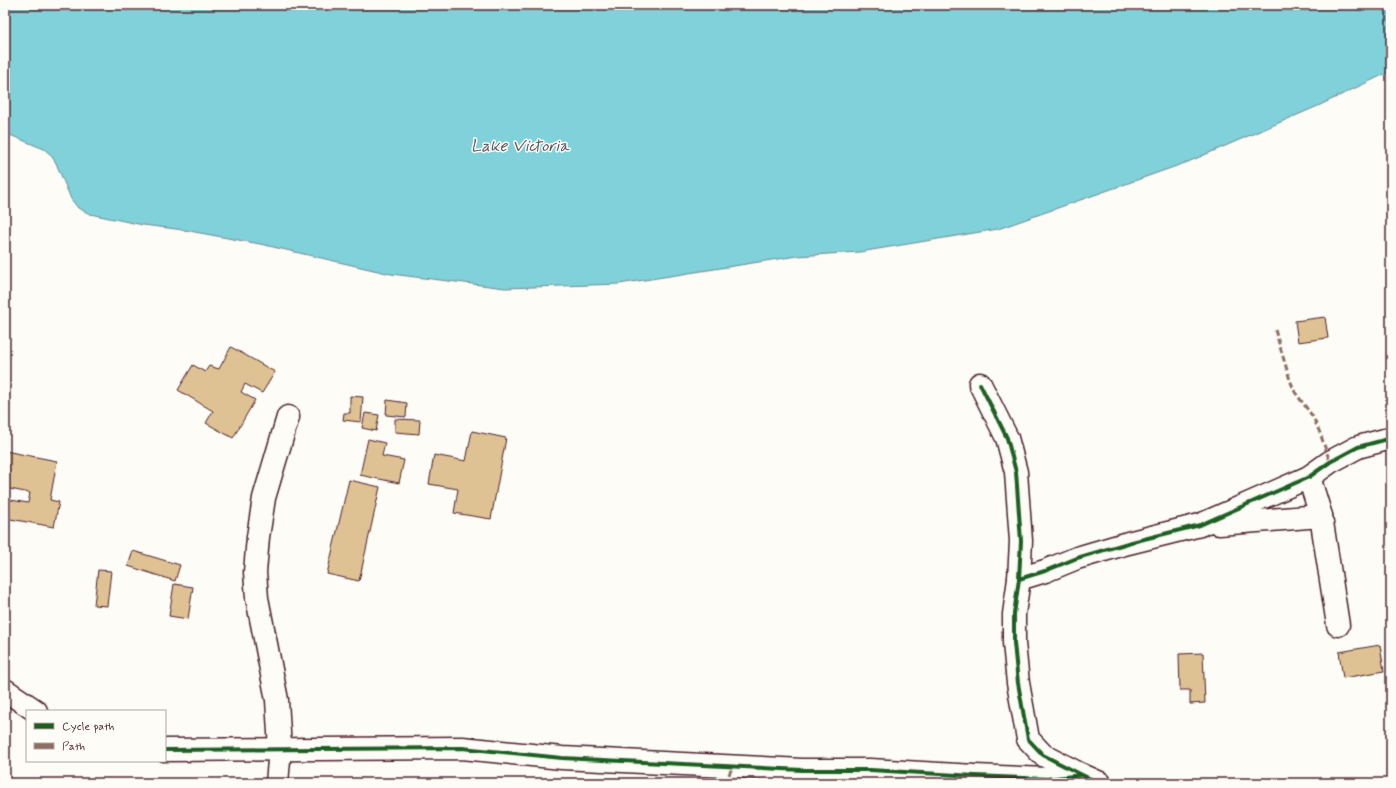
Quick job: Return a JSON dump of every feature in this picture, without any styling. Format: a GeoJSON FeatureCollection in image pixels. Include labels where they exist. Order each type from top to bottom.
{"type":"FeatureCollection","features":[{"type":"Feature","properties":{"kind":"street"},"geometry":{"type":"LineString","coordinates":[[980,384],[1007,438],[1016,472],[1021,541],[1019,579],[1014,614],[1014,643],[1018,683],[1028,739],[1043,756],[1091,779]]}},
{"type":"Feature","properties":{"kind":"street"},"geometry":{"type":"LineString","coordinates":[[277,783],[280,749],[277,700],[257,598],[255,572],[258,537],[264,498],[288,417]]}},
{"type":"Feature","properties":{"kind":"street"},"geometry":{"type":"LineString","coordinates":[[1019,579],[1045,571],[1077,558],[1200,525],[1269,496],[1309,477],[1330,462],[1358,446],[1391,439]]}},
{"type":"Feature","properties":{"kind":"street"},"geometry":{"type":"LineString","coordinates":[[1309,477],[1321,516],[1338,625]]}},
{"type":"Feature","properties":{"kind":"street"},"geometry":{"type":"LineString","coordinates":[[1200,525],[1321,516]]}},
{"type":"Feature","properties":{"kind":"street"},"geometry":{"type":"LineString","coordinates":[[5,690],[35,710]]}},
{"type":"Feature","properties":{"kind":"street"},"geometry":{"type":"LineString","coordinates":[[166,750],[462,748],[562,758],[802,770],[870,770],[1047,779],[1091,779]]}},
{"type":"Feature","properties":{"kind":"water","name":"Lake Victoria"},"geometry":{"type":"Polygon","coordinates":[[[5,5],[1391,5],[1391,71],[1318,106],[1188,162],[998,229],[860,252],[797,256],[619,284],[505,288],[391,274],[260,244],[184,230],[143,225],[90,214],[78,208],[71,199],[56,163],[50,154],[44,149],[5,133],[5,5]]]}},
{"type":"Feature","properties":{"kind":"building"},"geometry":{"type":"Polygon","coordinates":[[[1325,317],[1328,338],[1298,342],[1295,321],[1325,317]]]}},
{"type":"Feature","properties":{"kind":"building"},"geometry":{"type":"Polygon","coordinates":[[[231,347],[275,372],[262,393],[245,384],[241,392],[255,400],[233,438],[206,423],[213,411],[178,390],[193,365],[205,372],[209,366],[219,369],[231,347]]]}},
{"type":"Feature","properties":{"kind":"building"},"geometry":{"type":"Polygon","coordinates":[[[350,396],[363,397],[361,422],[343,420],[344,413],[350,413],[350,396]]]}},
{"type":"Feature","properties":{"kind":"building"},"geometry":{"type":"Polygon","coordinates":[[[387,400],[407,403],[406,417],[386,415],[387,400]]]}},
{"type":"Feature","properties":{"kind":"building"},"geometry":{"type":"Polygon","coordinates":[[[365,413],[379,415],[376,431],[362,428],[365,413]]]}},
{"type":"Feature","properties":{"kind":"building"},"geometry":{"type":"Polygon","coordinates":[[[395,419],[420,420],[419,434],[395,432],[395,419]]]}},
{"type":"Feature","properties":{"kind":"building"},"geometry":{"type":"Polygon","coordinates":[[[472,431],[506,438],[491,519],[454,513],[458,489],[429,484],[434,455],[466,461],[472,431]]]}},
{"type":"Feature","properties":{"kind":"building"},"geometry":{"type":"Polygon","coordinates":[[[368,439],[385,443],[382,456],[404,460],[399,483],[360,475],[368,439]]]}},
{"type":"Feature","properties":{"kind":"building"},"geometry":{"type":"Polygon","coordinates":[[[5,451],[57,461],[50,500],[59,502],[54,527],[5,518],[5,499],[28,503],[30,493],[5,488],[5,451]]]}},
{"type":"Feature","properties":{"kind":"building"},"geometry":{"type":"Polygon","coordinates":[[[349,480],[380,487],[359,581],[327,574],[349,480]]]}},
{"type":"Feature","properties":{"kind":"building"},"geometry":{"type":"Polygon","coordinates":[[[133,551],[180,565],[175,581],[128,566],[133,551]]]}},
{"type":"Feature","properties":{"kind":"building"},"geometry":{"type":"Polygon","coordinates":[[[98,570],[111,571],[107,606],[94,605],[98,570]]]}},
{"type":"Feature","properties":{"kind":"building"},"geometry":{"type":"Polygon","coordinates":[[[174,584],[193,587],[188,619],[169,616],[174,584]]]}},
{"type":"Feature","properties":{"kind":"building"},"geometry":{"type":"Polygon","coordinates":[[[1380,645],[1384,671],[1343,678],[1339,652],[1380,645]]]}},
{"type":"Feature","properties":{"kind":"building"},"geometry":{"type":"Polygon","coordinates":[[[1203,653],[1205,703],[1190,704],[1190,690],[1180,690],[1179,654],[1203,653]]]}},
{"type":"Feature","properties":{"kind":"marked path"},"geometry":{"type":"LineString","coordinates":[[1275,330],[1290,380],[1295,392],[1313,417],[1330,462]]}},
{"type":"Feature","properties":{"kind":"marked path"},"geometry":{"type":"LineString","coordinates":[[725,783],[733,766]]}},
{"type":"Feature","properties":{"kind":"cycle path"},"geometry":{"type":"LineString","coordinates":[[980,384],[1007,438],[1016,472],[1021,541],[1019,579],[1014,614],[1014,643],[1018,683],[1028,739],[1043,755],[1100,783]]}},
{"type":"Feature","properties":{"kind":"cycle path"},"geometry":{"type":"LineString","coordinates":[[1019,579],[1045,571],[1077,558],[1128,543],[1200,525],[1309,477],[1330,462],[1358,447],[1391,439]]}},
{"type":"Feature","properties":{"kind":"cycle path"},"geometry":{"type":"LineString","coordinates":[[166,750],[462,748],[562,758],[802,770],[870,770],[1047,779],[1082,775]]}}]}
